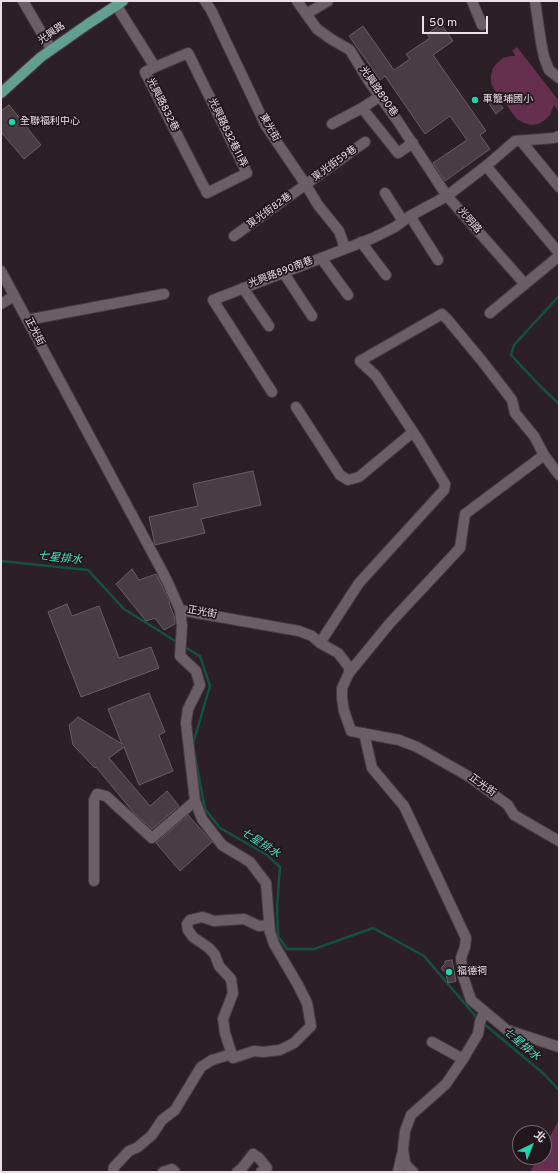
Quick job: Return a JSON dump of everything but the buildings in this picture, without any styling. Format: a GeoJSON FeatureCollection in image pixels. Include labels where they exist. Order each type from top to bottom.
{"type":"FeatureCollection","features":[{"type":"Feature","properties":{"kind":"main road","name":"光興路"},"geometry":{"type":"LineString","coordinates":[[1,93],[51,49],[120,3]]}},
{"type":"Feature","properties":{"kind":"street"},"geometry":{"type":"LineString","coordinates":[[23,1],[51,49]]}},
{"type":"Feature","properties":{"kind":"street","name":"東光街"},"geometry":{"type":"LineString","coordinates":[[205,1],[211,10],[266,126],[318,205],[339,231],[346,248]]}},
{"type":"Feature","properties":{"kind":"street","name":"光興路890巷"},"geometry":{"type":"LineString","coordinates":[[297,1],[317,29],[350,50],[379,97],[390,110],[447,196]]}},
{"type":"Feature","properties":{"kind":"street"},"geometry":{"type":"LineString","coordinates":[[306,14],[328,1]]}},
{"type":"Feature","properties":{"kind":"street"},"geometry":{"type":"LineString","coordinates":[[472,1],[482,25]]}},
{"type":"Feature","properties":{"kind":"street"},"geometry":{"type":"LineString","coordinates":[[535,1],[544,57],[549,70],[559,78]]}},
{"type":"Feature","properties":{"kind":"street","name":"光興路832巷"},"geometry":{"type":"LineString","coordinates":[[120,3],[155,67],[145,72],[207,193]]}},
{"type":"Feature","properties":{"kind":"street","name":"光興路832巷11弄"},"geometry":{"type":"LineString","coordinates":[[155,67],[188,54],[247,173],[207,193]]}},
{"type":"Feature","properties":{"kind":"street"},"geometry":{"type":"LineString","coordinates":[[332,124],[379,97]]}},
{"type":"Feature","properties":{"kind":"street"},"geometry":{"type":"LineString","coordinates":[[362,108],[398,153],[412,143]]}},
{"type":"Feature","properties":{"kind":"street"},"geometry":{"type":"LineString","coordinates":[[447,196],[486,166],[515,141],[554,138],[559,136]]}},
{"type":"Feature","properties":{"kind":"street"},"geometry":{"type":"LineString","coordinates":[[521,141],[559,187]]}},
{"type":"Feature","properties":{"kind":"street","name":"東光街59巷"},"geometry":{"type":"LineString","coordinates":[[306,185],[365,142]]}},
{"type":"Feature","properties":{"kind":"street"},"geometry":{"type":"LineString","coordinates":[[486,166],[559,254],[490,313]]}},
{"type":"Feature","properties":{"kind":"street","name":"東光街82巷"},"geometry":{"type":"LineString","coordinates":[[234,236],[306,185]]}},
{"type":"Feature","properties":{"kind":"street"},"geometry":{"type":"LineString","coordinates":[[385,193],[438,260]]}},
{"type":"Feature","properties":{"kind":"street","name":"光興路890南巷"},"geometry":{"type":"LineString","coordinates":[[272,392],[212,300],[396,227],[447,196]]}},
{"type":"Feature","properties":{"kind":"street","name":"光明路"},"geometry":{"type":"LineString","coordinates":[[447,196],[524,284]]}},
{"type":"Feature","properties":{"kind":"street"},"geometry":{"type":"LineString","coordinates":[[361,242],[386,274]]}},
{"type":"Feature","properties":{"kind":"street"},"geometry":{"type":"LineString","coordinates":[[321,258],[348,295]]}},
{"type":"Feature","properties":{"kind":"street","name":"正光街"},"geometry":{"type":"LineString","coordinates":[[1,271],[168,583],[180,610],[298,631],[312,636],[320,643],[338,653],[349,667],[350,673],[342,688],[344,711],[351,731],[399,740],[417,747],[468,776],[508,805],[514,816],[559,840]]}},
{"type":"Feature","properties":{"kind":"street"},"geometry":{"type":"LineString","coordinates":[[283,272],[312,316]]}},
{"type":"Feature","properties":{"kind":"street"},"geometry":{"type":"LineString","coordinates":[[243,288],[269,326]]}},
{"type":"Feature","properties":{"kind":"street"},"geometry":{"type":"LineString","coordinates":[[28,320],[164,294]]}},
{"type":"Feature","properties":{"kind":"street"},"geometry":{"type":"LineString","coordinates":[[1,304],[14,296]]}},
{"type":"Feature","properties":{"kind":"street"},"geometry":{"type":"LineString","coordinates":[[320,643],[359,583],[444,490],[445,484],[376,376],[360,361],[442,314],[512,400],[515,413],[534,436],[544,454],[559,475]]}},
{"type":"Feature","properties":{"kind":"street"},"geometry":{"type":"LineString","coordinates":[[296,407],[340,475],[348,480],[359,478],[413,432]]}},
{"type":"Feature","properties":{"kind":"street"},"geometry":{"type":"LineString","coordinates":[[350,673],[390,622],[460,548],[465,514],[544,454]]}},
{"type":"Feature","properties":{"kind":"street"},"geometry":{"type":"LineString","coordinates":[[180,610],[182,626],[180,656],[196,670],[200,685],[188,709],[186,723],[195,801],[202,819],[222,845],[250,862],[266,883],[270,932],[274,944],[298,984],[307,1004],[311,1026],[294,1043],[280,1050],[263,1052],[254,1051],[233,1058],[225,1033],[223,1019],[234,993],[231,980],[219,966],[209,948],[194,937],[188,930],[187,924],[190,920],[202,918],[214,921],[244,919],[259,926],[269,925]]}},
{"type":"Feature","properties":{"kind":"street"},"geometry":{"type":"LineString","coordinates":[[364,733],[372,768],[404,806],[466,938],[465,947],[461,958],[463,976],[471,1000],[508,1030],[559,1047]]}},
{"type":"Feature","properties":{"kind":"street"},"geometry":{"type":"LineString","coordinates":[[94,881],[94,800],[97,794],[106,796],[152,838],[195,801]]}},
{"type":"Feature","properties":{"kind":"street"},"geometry":{"type":"LineString","coordinates":[[398,1172],[405,1131],[411,1115],[446,1084],[478,1034],[480,1022],[484,1012]]}},
{"type":"Feature","properties":{"kind":"street"},"geometry":{"type":"LineString","coordinates":[[432,1042],[463,1059]]}},
{"type":"Feature","properties":{"kind":"street"},"geometry":{"type":"LineString","coordinates":[[113,1172],[114,1167],[129,1151],[138,1147],[152,1135],[162,1120],[175,1110],[201,1067],[212,1060],[232,1054]]}},
{"type":"Feature","properties":{"kind":"street"},"geometry":{"type":"LineString","coordinates":[[403,1148],[405,1164],[413,1172]]}},
{"type":"Feature","properties":{"kind":"street"},"geometry":{"type":"LineString","coordinates":[[237,1172],[253,1154],[259,1158],[267,1168],[261,1172]]}},
{"type":"Feature","properties":{"kind":"street"},"geometry":{"type":"LineString","coordinates":[[164,1172],[172,1169],[175,1172]]}},
{"type":"Feature","properties":{"kind":"shaded area"},"geometry":{"type":"Polygon","coordinates":[[[517,47],[559,101],[559,112],[554,105],[550,115],[538,124],[531,125],[517,119],[491,83],[493,68],[503,58],[516,56],[512,51],[517,47]]]}},
{"type":"Feature","properties":{"kind":"shaded area"},"geometry":{"type":"Polygon","coordinates":[[[559,1120],[559,1172],[530,1172],[534,1165],[552,1165],[552,1133],[559,1120]]]}},
{"type":"Feature","properties":{"kind":"waterway"},"geometry":{"type":"LineString","coordinates":[[559,296],[514,345],[511,355],[559,404]]}},
{"type":"Feature","properties":{"kind":"waterway","name":"七星排水"},"geometry":{"type":"LineString","coordinates":[[1,561],[88,570],[124,609],[177,642]]}},
{"type":"Feature","properties":{"kind":"waterway","name":"七星排水"},"geometry":{"type":"LineString","coordinates":[[183,646],[200,656],[210,686],[193,744]]}},
{"type":"Feature","properties":{"kind":"waterway","name":"七星排水"},"geometry":{"type":"LineString","coordinates":[[194,751],[205,809],[220,828],[267,855],[280,867],[277,907],[278,936],[287,949],[314,949],[373,928],[424,956],[478,1019]]}},
{"type":"Feature","properties":{"kind":"waterway","name":"七星排水"},"geometry":{"type":"LineString","coordinates":[[483,1023],[544,1074],[559,1090]]}},
{"type":"Feature","properties":{"kind":"place","name":"車籠埔國小"},"geometry":{"type":"Point","coordinates":[475,100]}},
{"type":"Feature","properties":{"kind":"place","name":"全聯福利中心"},"geometry":{"type":"Point","coordinates":[12,122]}},
{"type":"Feature","properties":{"kind":"place","name":"福德祠"},"geometry":{"type":"Point","coordinates":[449,972]}}]}
